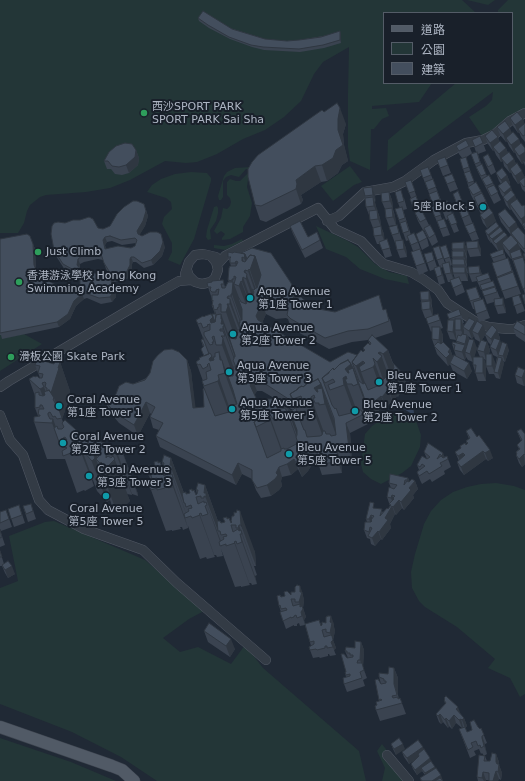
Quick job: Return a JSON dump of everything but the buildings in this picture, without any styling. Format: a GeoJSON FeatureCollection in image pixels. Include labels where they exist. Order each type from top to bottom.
{"type":"FeatureCollection","features":[{"type":"Feature","properties":{"kind":"main road"},"geometry":{"type":"LineString","coordinates":[[0,727],[122,770],[134,781]]}},
{"type":"Feature","properties":{"kind":"street"},"geometry":{"type":"LineString","coordinates":[[327,221],[338,216],[365,192],[393,187],[405,181],[434,160],[466,143],[483,140],[495,134],[510,121],[525,113]]}},
{"type":"Feature","properties":{"kind":"street"},"geometry":{"type":"LineString","coordinates":[[187,270],[192,280],[200,284],[211,282],[216,275],[217,265],[225,256],[318,208],[334,229],[361,241],[384,264],[411,272],[424,279],[438,290],[447,303],[479,324],[507,329],[514,329],[525,325]]}},
{"type":"Feature","properties":{"kind":"street"},"geometry":{"type":"LineString","coordinates":[[0,388],[22,373],[179,281],[187,270],[189,262],[195,255],[203,254],[211,256],[225,256]]}},
{"type":"Feature","properties":{"kind":"street"},"geometry":{"type":"LineString","coordinates":[[211,256],[217,265]]}},
{"type":"Feature","properties":{"kind":"street"},"geometry":{"type":"LineString","coordinates":[[179,281],[192,280]]}},
{"type":"Feature","properties":{"kind":"street"},"geometry":{"type":"LineString","coordinates":[[0,415],[10,440],[22,455],[39,500],[48,510],[84,529],[143,550],[178,583],[266,660]]}},
{"type":"Feature","properties":{"kind":"street"},"geometry":{"type":"LineString","coordinates":[[387,755],[409,781]]}},
{"type":"Feature","properties":{"kind":"green space","name":"西沙SPORT PARK SPORT PARK Sai Sha"},"geometry":{"type":"Polygon","coordinates":[[[0,0],[462,0],[475,12],[383,12],[383,84],[431,84],[419,102],[372,106],[372,109],[386,108],[389,116],[382,119],[374,129],[371,129],[370,170],[350,161],[348,147],[349,47],[323,62],[314,74],[301,101],[284,117],[265,130],[243,139],[217,154],[197,162],[186,163],[165,161],[130,180],[110,188],[86,192],[46,195],[40,197],[30,205],[24,223],[18,233],[0,233],[0,0]]]}},
{"type":"Feature","properties":{"kind":"green space"},"geometry":{"type":"Polygon","coordinates":[[[467,0],[495,0],[488,5],[467,0]]]}},
{"type":"Feature","properties":{"kind":"green space"},"geometry":{"type":"Polygon","coordinates":[[[508,0],[525,0],[525,108],[509,117],[499,128],[482,136],[469,117],[486,106],[492,100],[493,92],[387,171],[388,140],[455,84],[513,84],[513,12],[498,12],[498,10],[508,0]]]}},
{"type":"Feature","properties":{"kind":"green space"},"geometry":{"type":"Polygon","coordinates":[[[350,166],[362,182],[354,185],[333,201],[321,186],[350,166]]]}},
{"type":"Feature","properties":{"kind":"green space"},"geometry":{"type":"Polygon","coordinates":[[[251,167],[254,169],[246,169],[239,177],[231,175],[226,177],[223,181],[223,197],[219,200],[218,196],[224,176],[227,172],[235,168],[251,167]]]}},
{"type":"Feature","properties":{"kind":"green space"},"geometry":{"type":"Polygon","coordinates":[[[191,172],[207,173],[211,178],[211,181],[194,239],[180,265],[168,260],[172,252],[172,243],[162,224],[164,217],[172,209],[171,202],[166,198],[147,192],[152,185],[161,179],[175,174],[191,172]]]}},
{"type":"Feature","properties":{"kind":"green space"},"geometry":{"type":"Polygon","coordinates":[[[249,172],[247,187],[252,203],[250,216],[243,227],[243,232],[230,239],[222,240],[225,234],[221,231],[217,234],[214,231],[221,218],[223,208],[227,209],[230,206],[230,198],[227,195],[227,182],[230,179],[240,181],[249,172]]]}},
{"type":"Feature","properties":{"kind":"green space"},"geometry":{"type":"Polygon","coordinates":[[[217,206],[218,213],[216,221],[210,230],[211,239],[208,240],[206,237],[207,230],[214,207],[217,206]]]}},
{"type":"Feature","properties":{"kind":"green space"},"geometry":{"type":"Polygon","coordinates":[[[316,226],[358,247],[375,264],[389,272],[407,276],[409,284],[385,279],[360,269],[346,257],[326,249],[316,226]]]}},
{"type":"Feature","properties":{"kind":"green space"},"geometry":{"type":"Polygon","coordinates":[[[242,239],[243,241],[225,250],[214,248],[214,245],[224,246],[242,239]]]}},
{"type":"Feature","properties":{"kind":"green space","name":"滑板公園 Skate Park"},"geometry":{"type":"Polygon","coordinates":[[[2,334],[3,338],[24,334],[42,344],[0,371],[0,335],[2,334]]]}},
{"type":"Feature","properties":{"kind":"green space"},"geometry":{"type":"Polygon","coordinates":[[[392,413],[415,418],[421,435],[420,447],[411,466],[402,473],[381,484],[371,479],[363,472],[361,464],[365,434],[372,426],[392,413]]]}},
{"type":"Feature","properties":{"kind":"green space"},"geometry":{"type":"Polygon","coordinates":[[[496,483],[514,486],[525,490],[525,694],[520,697],[510,678],[488,668],[495,659],[457,627],[425,607],[419,601],[412,588],[411,572],[415,554],[424,524],[431,511],[441,500],[453,492],[481,484],[496,483]]]}},
{"type":"Feature","properties":{"kind":"green space"},"geometry":{"type":"Polygon","coordinates":[[[54,521],[145,560],[204,611],[189,619],[163,638],[180,652],[198,647],[231,664],[245,645],[263,668],[359,751],[366,781],[157,781],[121,757],[72,732],[0,704],[0,588],[18,581],[9,536],[45,522],[54,521]]]}},
{"type":"Feature","properties":{"kind":"green space"},"geometry":{"type":"Polygon","coordinates":[[[0,738],[71,762],[116,781],[0,781],[0,738]]]}},
{"type":"Feature","properties":{"kind":"green space"},"geometry":{"type":"Polygon","coordinates":[[[382,744],[395,761],[402,781],[382,781],[385,768],[377,751],[382,744]]]}},
{"type":"Feature","properties":{"kind":"water"},"geometry":{"type":"Polygon","coordinates":[[[407,401],[411,402],[413,406],[414,413],[412,414],[399,406],[401,403],[407,401]]]}},
{"type":"Feature","properties":{"kind":"place","name":"西沙SPORT PARK SPORT PARK Sai Sha"},"geometry":{"type":"Point","coordinates":[144,113]}},
{"type":"Feature","properties":{"kind":"place","name":"5座 Block 5"},"geometry":{"type":"Point","coordinates":[483,207]}},
{"type":"Feature","properties":{"kind":"place","name":"Just Climb"},"geometry":{"type":"Point","coordinates":[38,252]}},
{"type":"Feature","properties":{"kind":"place","name":"香港游泳學校 Hong Kong Swimming Academy"},"geometry":{"type":"Point","coordinates":[19,282]}},
{"type":"Feature","properties":{"kind":"place","name":"Aqua Avenue 第1座 Tower 1"},"geometry":{"type":"Point","coordinates":[250,298]}},
{"type":"Feature","properties":{"kind":"place","name":"Aqua Avenue 第2座 Tower 2"},"geometry":{"type":"Point","coordinates":[233,334]}},
{"type":"Feature","properties":{"kind":"place","name":"滑板公園 Skate Park"},"geometry":{"type":"Point","coordinates":[11,357]}},
{"type":"Feature","properties":{"kind":"place","name":"Aqua Avenue 第3座 Tower 3"},"geometry":{"type":"Point","coordinates":[229,372]}},
{"type":"Feature","properties":{"kind":"place","name":"Bleu Avenue 第1座 Tower 1"},"geometry":{"type":"Point","coordinates":[379,382]}},
{"type":"Feature","properties":{"kind":"place","name":"Coral Avenue 第1座 Tower 1"},"geometry":{"type":"Point","coordinates":[59,406]}},
{"type":"Feature","properties":{"kind":"place","name":"Aqua Avenue 第5座 Tower 5"},"geometry":{"type":"Point","coordinates":[232,409]}},
{"type":"Feature","properties":{"kind":"place","name":"Bleu Avenue 第2座 Tower 2"},"geometry":{"type":"Point","coordinates":[355,411]}},
{"type":"Feature","properties":{"kind":"place","name":"Coral Avenue 第2座 Tower 2"},"geometry":{"type":"Point","coordinates":[63,443]}},
{"type":"Feature","properties":{"kind":"place","name":"Bleu Avenue 第5座 Tower 5"},"geometry":{"type":"Point","coordinates":[289,454]}},
{"type":"Feature","properties":{"kind":"place","name":"Coral Avenue 第3座 Tower 3"},"geometry":{"type":"Point","coordinates":[89,476]}},
{"type":"Feature","properties":{"kind":"place","name":"Coral Avenue 第5座 Tower 5"},"geometry":{"type":"Point","coordinates":[106,496]}}]}
